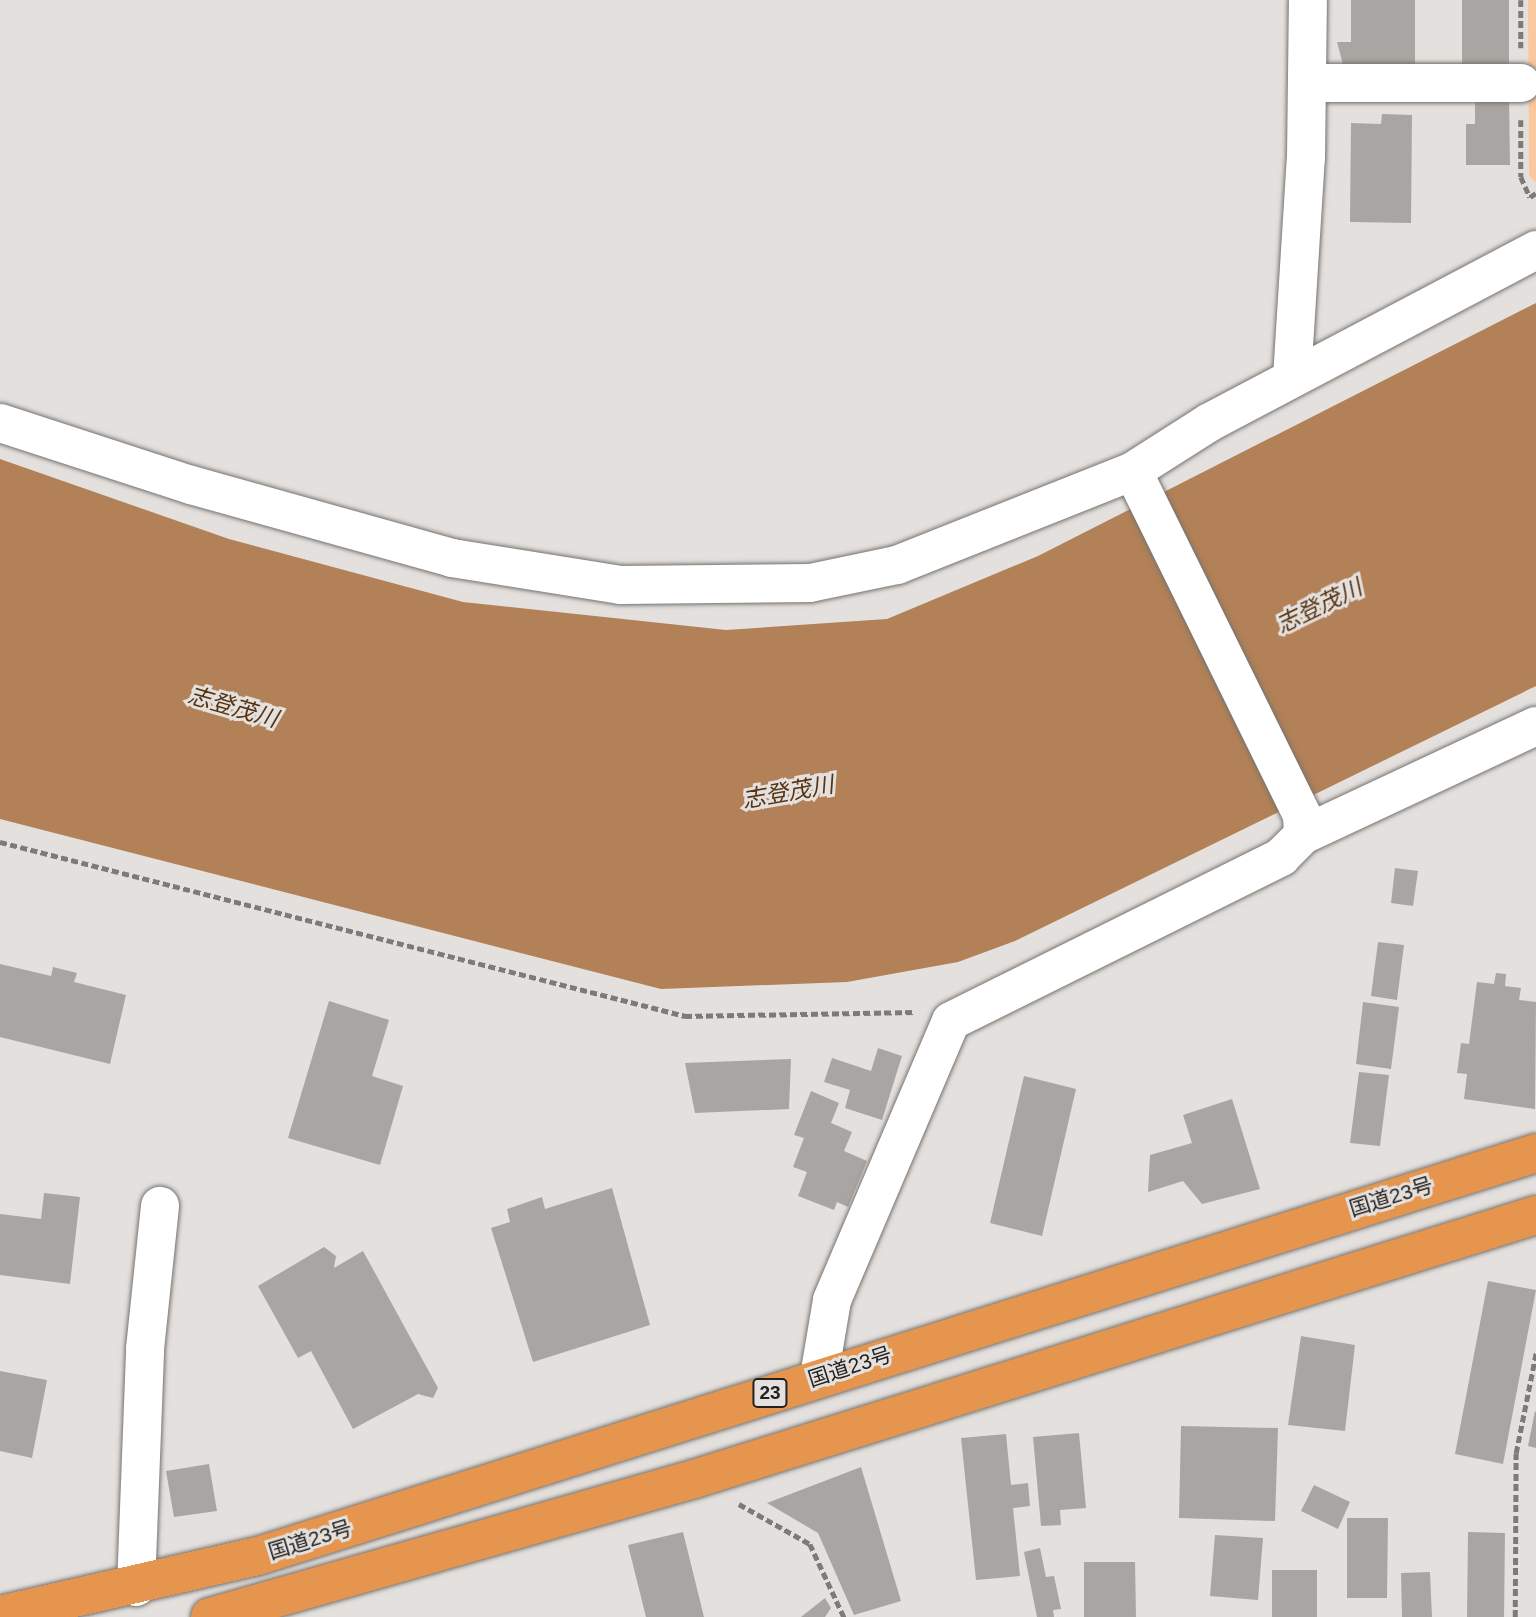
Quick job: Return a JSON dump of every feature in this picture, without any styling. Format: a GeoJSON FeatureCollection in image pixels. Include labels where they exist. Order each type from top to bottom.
{"type":"FeatureCollection","features":[{"type":"Feature","properties":{"kind":"highway","name":"国道23号"},"geometry":{"type":"LineString","coordinates":[[0,1615],[136,1587],[369,1522],[819,1377],[1536,1153]]}},
{"type":"Feature","properties":{"kind":"highway"},"geometry":{"type":"LineString","coordinates":[[210,1617],[681,1483],[1536,1215]]}},
{"type":"Feature","properties":{"kind":"street"},"geometry":{"type":"LineString","coordinates":[[1292,378],[1307,83],[1308,0]]}},
{"type":"Feature","properties":{"kind":"street"},"geometry":{"type":"LineString","coordinates":[[1307,83],[1521,83]]}},
{"type":"Feature","properties":{"kind":"street"},"geometry":{"type":"LineString","coordinates":[[0,423],[191,485],[452,558],[621,585],[810,583],[897,565],[1137,478],[1292,378],[1536,250]]}},
{"type":"Feature","properties":{"kind":"street"},"geometry":{"type":"LineString","coordinates":[[1137,478],[1302,825]]}},
{"type":"Feature","properties":{"kind":"street"},"geometry":{"type":"LineString","coordinates":[[819,1377],[832,1300],[951,1021],[1281,857],[1302,825],[1536,726]]}},
{"type":"Feature","properties":{"kind":"street"},"geometry":{"type":"LineString","coordinates":[[136,1587],[145,1349],[160,1206]]}},
{"type":"Feature","properties":{"kind":"path"},"geometry":{"type":"LineString","coordinates":[[0,842],[685,1016],[900,1008],[951,1021]]}},
{"type":"Feature","properties":{"kind":"path"},"geometry":{"type":"LineString","coordinates":[[1515,1617],[1516,1453],[1536,1353]]}},
{"type":"Feature","properties":{"kind":"path"},"geometry":{"type":"LineString","coordinates":[[732,1500],[810,1544],[844,1617]]}},
{"type":"Feature","properties":{"kind":"shaded area"},"geometry":{"type":"Polygon","coordinates":[[[1528,0],[1536,0],[1536,182],[1529,176],[1528,0]]]}},
{"type":"Feature","properties":{"kind":"water","name":"志登茂川"},"geometry":{"type":"Polygon","coordinates":[[[1536,303],[1536,686],[1015,941],[958,962],[847,982],[661,989],[0,819],[0,459],[229,539],[463,602],[726,630],[887,619],[1038,556],[1536,303]]]}},
{"type":"Feature","properties":{"kind":"building"},"geometry":{"type":"Polygon","coordinates":[[[1351,0],[1415,0],[1415,72],[1345,72],[1337,42],[1351,42],[1351,0]]]}},
{"type":"Feature","properties":{"kind":"building"},"geometry":{"type":"Polygon","coordinates":[[[1462,0],[1509,0],[1509,72],[1462,71],[1462,0]]]}},
{"type":"Feature","properties":{"kind":"building"},"geometry":{"type":"Polygon","coordinates":[[[1475,95],[1509,95],[1510,165],[1466,165],[1466,124],[1475,124],[1475,95]]]}},
{"type":"Feature","properties":{"kind":"building"},"geometry":{"type":"Polygon","coordinates":[[[1382,114],[1412,115],[1411,223],[1350,222],[1351,123],[1381,124],[1382,114]]]}},
{"type":"Feature","properties":{"kind":"building"},"geometry":{"type":"Polygon","coordinates":[[[1395,868],[1418,871],[1413,906],[1391,903],[1395,868]]]}},
{"type":"Feature","properties":{"kind":"building"},"geometry":{"type":"Polygon","coordinates":[[[1378,942],[1404,945],[1397,1000],[1371,996],[1378,942]]]}},
{"type":"Feature","properties":{"kind":"building"},"geometry":{"type":"Polygon","coordinates":[[[0,964],[51,976],[53,967],[77,973],[74,982],[126,995],[110,1064],[0,1037],[0,964]]]}},
{"type":"Feature","properties":{"kind":"building"},"geometry":{"type":"Polygon","coordinates":[[[1496,973],[1506,974],[1505,986],[1521,988],[1519,1000],[1536,1002],[1535,1109],[1464,1099],[1467,1074],[1457,1073],[1461,1043],[1469,1044],[1477,982],[1494,984],[1496,973]]]}},
{"type":"Feature","properties":{"kind":"building"},"geometry":{"type":"Polygon","coordinates":[[[329,1001],[389,1020],[372,1076],[403,1086],[380,1165],[288,1138],[329,1001]]]}},
{"type":"Feature","properties":{"kind":"building"},"geometry":{"type":"Polygon","coordinates":[[[1363,1002],[1399,1007],[1391,1069],[1356,1064],[1363,1002]]]}},
{"type":"Feature","properties":{"kind":"building"},"geometry":{"type":"Polygon","coordinates":[[[878,1048],[902,1056],[882,1120],[845,1108],[850,1090],[824,1082],[832,1058],[871,1071],[878,1048]]]}},
{"type":"Feature","properties":{"kind":"building"},"geometry":{"type":"Polygon","coordinates":[[[791,1059],[789,1109],[695,1113],[685,1063],[791,1059]]]}},
{"type":"Feature","properties":{"kind":"building"},"geometry":{"type":"Polygon","coordinates":[[[1359,1072],[1389,1075],[1380,1146],[1350,1143],[1359,1072]]]}},
{"type":"Feature","properties":{"kind":"building"},"geometry":{"type":"Polygon","coordinates":[[[1024,1076],[1076,1089],[1042,1236],[990,1223],[1024,1076]]]}},
{"type":"Feature","properties":{"kind":"building"},"geometry":{"type":"Polygon","coordinates":[[[811,1091],[839,1103],[831,1123],[852,1132],[844,1151],[867,1161],[848,1207],[837,1202],[834,1210],[798,1196],[807,1172],[793,1167],[804,1138],[794,1135],[811,1091]]]}},
{"type":"Feature","properties":{"kind":"building"},"geometry":{"type":"Polygon","coordinates":[[[1232,1099],[1260,1189],[1202,1204],[1183,1181],[1148,1192],[1150,1155],[1192,1143],[1183,1115],[1232,1099]]]}},
{"type":"Feature","properties":{"kind":"building"},"geometry":{"type":"Polygon","coordinates":[[[612,1188],[650,1325],[533,1362],[491,1228],[510,1222],[507,1209],[542,1197],[545,1209],[612,1188]]]}},
{"type":"Feature","properties":{"kind":"building"},"geometry":{"type":"Polygon","coordinates":[[[44,1193],[80,1197],[70,1284],[0,1275],[0,1214],[41,1219],[44,1193]]]}},
{"type":"Feature","properties":{"kind":"building"},"geometry":{"type":"Polygon","coordinates":[[[324,1247],[336,1256],[334,1268],[363,1251],[438,1388],[433,1398],[418,1394],[353,1429],[311,1351],[298,1358],[258,1286],[324,1247]]]}},
{"type":"Feature","properties":{"kind":"building"},"geometry":{"type":"Polygon","coordinates":[[[1488,1281],[1536,1290],[1503,1464],[1455,1454],[1488,1281]]]}},
{"type":"Feature","properties":{"kind":"building"},"geometry":{"type":"Polygon","coordinates":[[[1301,1336],[1355,1345],[1345,1431],[1288,1425],[1301,1336]]]}},
{"type":"Feature","properties":{"kind":"building"},"geometry":{"type":"Polygon","coordinates":[[[0,1371],[47,1380],[32,1458],[0,1451],[0,1371]]]}},
{"type":"Feature","properties":{"kind":"building"},"geometry":{"type":"Polygon","coordinates":[[[1536,1412],[1536,1448],[1528,1446],[1536,1412]]]}},
{"type":"Feature","properties":{"kind":"building"},"geometry":{"type":"Polygon","coordinates":[[[1181,1426],[1278,1428],[1275,1521],[1179,1518],[1181,1426]]]}},
{"type":"Feature","properties":{"kind":"building"},"geometry":{"type":"Polygon","coordinates":[[[1079,1433],[1086,1508],[1060,1510],[1061,1525],[1041,1526],[1033,1437],[1079,1433]]]}},
{"type":"Feature","properties":{"kind":"building"},"geometry":{"type":"Polygon","coordinates":[[[1006,1434],[1011,1485],[1028,1483],[1030,1506],[1013,1508],[1020,1576],[976,1580],[961,1438],[1006,1434]]]}},
{"type":"Feature","properties":{"kind":"building"},"geometry":{"type":"Polygon","coordinates":[[[209,1464],[217,1511],[174,1517],[166,1471],[209,1464]]]}},
{"type":"Feature","properties":{"kind":"building"},"geometry":{"type":"Polygon","coordinates":[[[861,1467],[901,1601],[854,1615],[818,1533],[767,1503],[861,1467]]]}},
{"type":"Feature","properties":{"kind":"building"},"geometry":{"type":"Polygon","coordinates":[[[1314,1485],[1350,1502],[1338,1529],[1301,1511],[1314,1485]]]}},
{"type":"Feature","properties":{"kind":"building"},"geometry":{"type":"Polygon","coordinates":[[[1347,1518],[1388,1518],[1387,1598],[1347,1598],[1347,1518]]]}},
{"type":"Feature","properties":{"kind":"building"},"geometry":{"type":"Polygon","coordinates":[[[683,1532],[704,1617],[646,1617],[628,1545],[683,1532]]]}},
{"type":"Feature","properties":{"kind":"building"},"geometry":{"type":"Polygon","coordinates":[[[1468,1532],[1505,1533],[1504,1617],[1467,1617],[1468,1532]]]}},
{"type":"Feature","properties":{"kind":"building"},"geometry":{"type":"Polygon","coordinates":[[[1215,1535],[1263,1538],[1258,1600],[1210,1596],[1215,1535]]]}},
{"type":"Feature","properties":{"kind":"building"},"geometry":{"type":"Polygon","coordinates":[[[1040,1548],[1046,1577],[1054,1576],[1061,1609],[1053,1610],[1054,1617],[1037,1617],[1024,1552],[1040,1548]]]}},
{"type":"Feature","properties":{"kind":"building"},"geometry":{"type":"Polygon","coordinates":[[[1084,1562],[1135,1562],[1136,1617],[1084,1617],[1084,1562]]]}},
{"type":"Feature","properties":{"kind":"building"},"geometry":{"type":"Polygon","coordinates":[[[1272,1570],[1317,1570],[1317,1617],[1272,1617],[1272,1570]]]}},
{"type":"Feature","properties":{"kind":"building"},"geometry":{"type":"Polygon","coordinates":[[[1430,1572],[1432,1617],[1402,1617],[1401,1573],[1430,1572]]]}},
{"type":"Feature","properties":{"kind":"building"},"geometry":{"type":"Polygon","coordinates":[[[825,1598],[831,1608],[825,1617],[801,1617],[825,1598]]]}}]}
